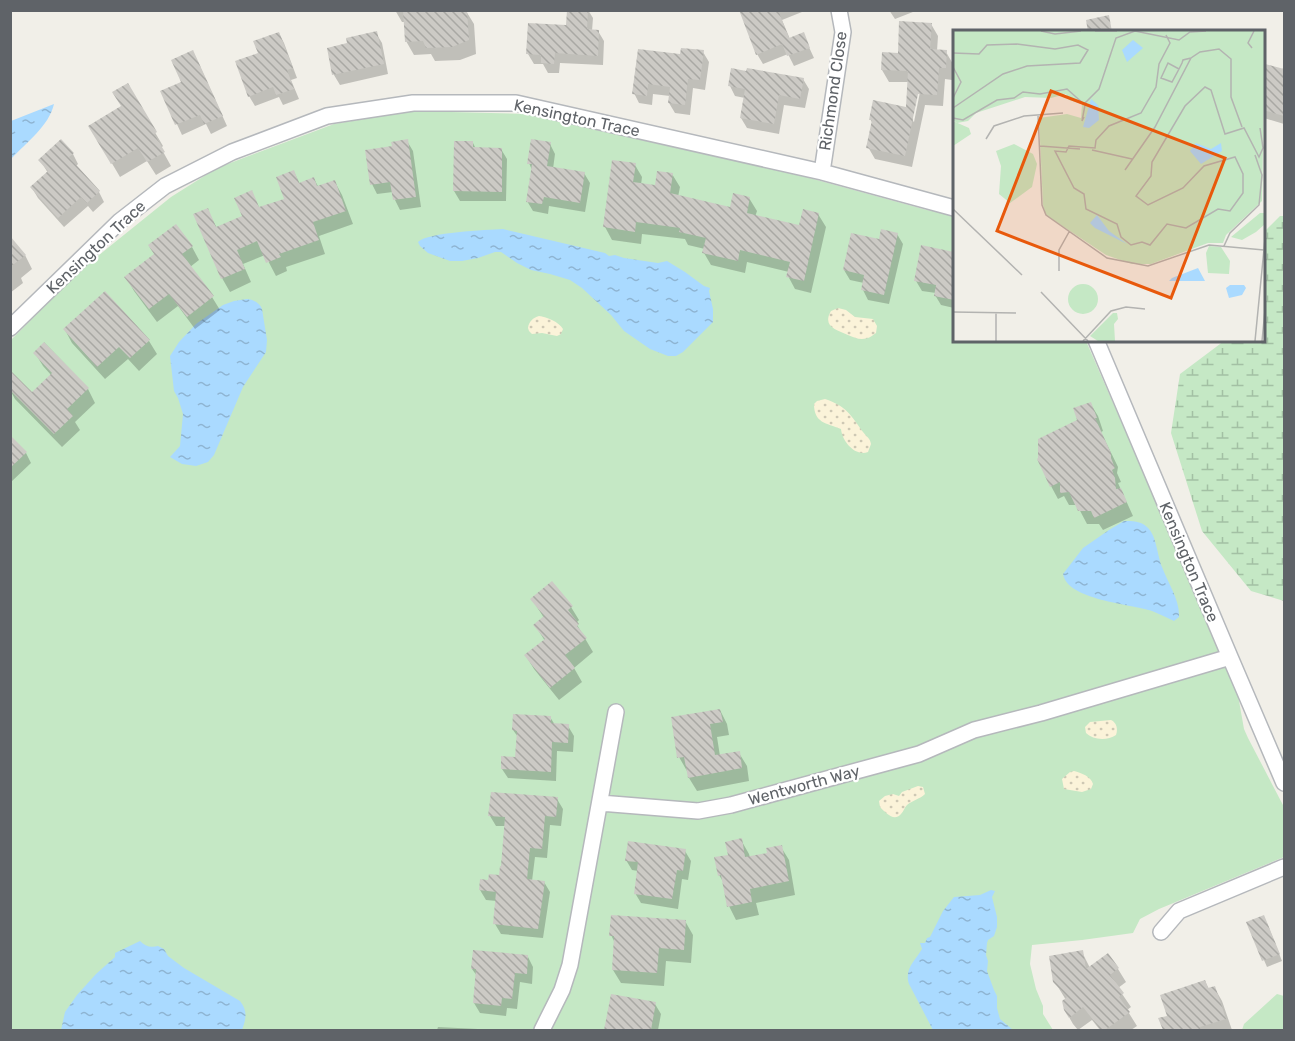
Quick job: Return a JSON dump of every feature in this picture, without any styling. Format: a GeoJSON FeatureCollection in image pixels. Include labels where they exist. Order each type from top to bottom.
{"type":"FeatureCollection","features":[{"type":"Feature","properties":{"kind":"street","name":"Richmond Close"},"geometry":{"type":"LineString","coordinates":[[822,172],[843,32],[839,10]]}},
{"type":"Feature","properties":{"kind":"street","name":"Kensington Trace"},"geometry":{"type":"LineString","coordinates":[[10,328],[120,221],[165,186],[232,152],[327,116],[413,103],[516,103],[822,172],[953,208]]}},
{"type":"Feature","properties":{"kind":"street","name":"Kensington Trace"},"geometry":{"type":"LineString","coordinates":[[1097,342],[1284,783]]}},
{"type":"Feature","properties":{"kind":"street","name":"Wentworth Way"},"geometry":{"type":"LineString","coordinates":[[600,803],[698,811],[731,805],[919,754],[974,730],[1230,657]]}},
{"type":"Feature","properties":{"kind":"street"},"geometry":{"type":"LineString","coordinates":[[542,1030],[562,990],[570,965],[616,712]]}},
{"type":"Feature","properties":{"kind":"street"},"geometry":{"type":"LineString","coordinates":[[1161,932],[1179,912],[1284,867]]}},
{"type":"Feature","properties":{"kind":"green space"},"geometry":{"type":"Polygon","coordinates":[[[412,111],[525,114],[806,177],[927,210],[953,215],[953,342],[1086,342],[1236,684],[1244,729],[1284,807],[1284,857],[1159,909],[1140,919],[1133,933],[1032,945],[1030,964],[1036,989],[1043,1006],[1043,1014],[1053,1030],[11,1030],[11,340],[78,272],[171,197],[217,168],[334,124],[412,111]]]}},
{"type":"Feature","properties":{"kind":"green space"},"geometry":{"type":"Polygon","coordinates":[[[1280,216],[1284,216],[1284,601],[1251,591],[1202,531],[1171,433],[1180,374],[1223,342],[1265,342],[1265,231],[1280,216]]]}},
{"type":"Feature","properties":{"kind":"green space"},"geometry":{"type":"Polygon","coordinates":[[[1277,994],[1284,996],[1284,1030],[1242,1030],[1244,1024],[1277,994]]]}},
{"type":"Feature","properties":{"kind":"sand"},"geometry":{"type":"Polygon","coordinates":[[[838,308],[846,310],[855,317],[873,319],[877,326],[876,333],[868,338],[860,339],[835,329],[828,320],[831,311],[838,308]]]}},
{"type":"Feature","properties":{"kind":"sand"},"geometry":{"type":"Polygon","coordinates":[[[539,316],[559,324],[563,329],[561,334],[557,336],[532,334],[528,328],[529,323],[539,316]]]}},
{"type":"Feature","properties":{"kind":"sand"},"geometry":{"type":"Polygon","coordinates":[[[825,399],[843,408],[851,416],[870,440],[868,452],[854,450],[847,443],[841,429],[819,419],[814,404],[825,399]]]}},
{"type":"Feature","properties":{"kind":"sand"},"geometry":{"type":"Polygon","coordinates":[[[1111,720],[1117,728],[1116,735],[1104,739],[1086,733],[1085,727],[1090,722],[1111,720]]]}},
{"type":"Feature","properties":{"kind":"sand"},"geometry":{"type":"Polygon","coordinates":[[[1074,771],[1090,779],[1093,784],[1091,789],[1082,792],[1064,789],[1062,779],[1074,771]]]}},
{"type":"Feature","properties":{"kind":"sand"},"geometry":{"type":"Polygon","coordinates":[[[918,786],[923,787],[925,794],[907,805],[898,816],[890,816],[880,807],[879,801],[885,796],[893,794],[899,796],[902,792],[918,786]]]}},
{"type":"Feature","properties":{"kind":"water"},"geometry":{"type":"Polygon","coordinates":[[[54,104],[42,127],[11,159],[11,121],[54,104]]]}},
{"type":"Feature","properties":{"kind":"water"},"geometry":{"type":"Polygon","coordinates":[[[503,229],[605,253],[609,256],[615,255],[658,263],[667,261],[710,288],[713,322],[683,352],[676,356],[668,356],[650,349],[624,331],[611,315],[570,280],[531,270],[501,252],[462,261],[450,261],[428,253],[418,242],[445,234],[503,229]]]}},
{"type":"Feature","properties":{"kind":"water"},"geometry":{"type":"Polygon","coordinates":[[[247,299],[256,302],[262,309],[267,340],[266,352],[243,387],[214,455],[208,462],[196,466],[182,464],[170,457],[180,446],[183,414],[174,391],[170,356],[179,342],[196,324],[223,305],[247,299]]]}},
{"type":"Feature","properties":{"kind":"water"},"geometry":{"type":"Polygon","coordinates":[[[1124,521],[1142,524],[1153,535],[1162,567],[1178,604],[1179,617],[1174,621],[1152,611],[1101,600],[1076,590],[1067,583],[1063,574],[1083,548],[1124,521]]]}},
{"type":"Feature","properties":{"kind":"water"},"geometry":{"type":"Polygon","coordinates":[[[991,890],[995,891],[992,897],[997,927],[994,936],[987,943],[987,971],[997,996],[1000,1019],[1013,1030],[933,1030],[908,979],[911,965],[922,949],[920,943],[925,943],[930,937],[943,911],[954,897],[980,895],[991,890]]]}},
{"type":"Feature","properties":{"kind":"water"},"geometry":{"type":"Polygon","coordinates":[[[140,941],[148,946],[158,946],[164,949],[168,956],[184,968],[240,1001],[246,1015],[242,1030],[61,1030],[65,1012],[77,995],[115,957],[115,953],[140,941]]]}},
{"type":"Feature","properties":{"kind":"building"},"geometry":{"type":"Polygon","coordinates":[[[403,10],[467,10],[469,40],[452,47],[426,48],[423,41],[405,42],[403,10]]]}},
{"type":"Feature","properties":{"kind":"building"},"geometry":{"type":"Polygon","coordinates":[[[567,10],[588,10],[587,29],[599,30],[598,56],[555,53],[554,64],[541,63],[541,55],[526,54],[528,23],[566,25],[567,10]]]}},
{"type":"Feature","properties":{"kind":"building"},"geometry":{"type":"Polygon","coordinates":[[[739,10],[778,10],[789,38],[804,32],[810,48],[787,56],[782,44],[756,55],[739,10]]]}},
{"type":"Feature","properties":{"kind":"building"},"geometry":{"type":"Polygon","coordinates":[[[1109,15],[1112,30],[1088,30],[1086,20],[1109,15]]]}},
{"type":"Feature","properties":{"kind":"building"},"geometry":{"type":"Polygon","coordinates":[[[899,21],[932,23],[930,49],[947,50],[946,68],[939,68],[937,95],[918,94],[905,156],[866,148],[872,120],[869,120],[873,100],[906,107],[908,71],[881,70],[882,52],[898,53],[899,21]]]}},
{"type":"Feature","properties":{"kind":"building"},"geometry":{"type":"Polygon","coordinates":[[[377,31],[384,64],[332,75],[327,48],[347,43],[346,38],[377,31]]]}},
{"type":"Feature","properties":{"kind":"building"},"geometry":{"type":"Polygon","coordinates":[[[279,32],[293,68],[287,70],[294,89],[276,95],[273,87],[248,97],[235,61],[258,53],[253,41],[279,32]]]}},
{"type":"Feature","properties":{"kind":"building"},"geometry":{"type":"Polygon","coordinates":[[[681,48],[704,50],[700,80],[688,79],[685,105],[668,103],[670,87],[648,84],[647,96],[632,94],[638,49],[680,54],[681,48]]]}},
{"type":"Feature","properties":{"kind":"building"},"geometry":{"type":"Polygon","coordinates":[[[193,50],[223,116],[204,124],[200,115],[175,125],[160,91],[181,82],[171,60],[193,50]]]}},
{"type":"Feature","properties":{"kind":"building"},"geometry":{"type":"Polygon","coordinates":[[[1265,64],[1284,69],[1284,116],[1265,111],[1265,64]]]}},
{"type":"Feature","properties":{"kind":"building"},"geometry":{"type":"Polygon","coordinates":[[[731,68],[746,71],[747,68],[804,78],[800,99],[779,95],[774,124],[740,118],[745,89],[728,86],[731,68]]]}},
{"type":"Feature","properties":{"kind":"building"},"geometry":{"type":"Polygon","coordinates":[[[128,83],[157,132],[154,134],[165,152],[147,162],[138,148],[111,164],[88,126],[121,106],[112,92],[128,83]]]}},
{"type":"Feature","properties":{"kind":"building"},"geometry":{"type":"Polygon","coordinates":[[[61,139],[74,153],[69,157],[100,191],[87,203],[81,197],[58,218],[30,187],[48,171],[38,160],[61,139]]]}},
{"type":"Feature","properties":{"kind":"building"},"geometry":{"type":"Polygon","coordinates":[[[408,139],[416,197],[393,200],[390,182],[370,185],[365,150],[392,146],[391,142],[408,139]]]}},
{"type":"Feature","properties":{"kind":"building"},"geometry":{"type":"Polygon","coordinates":[[[531,139],[551,142],[547,166],[585,172],[580,203],[544,197],[542,204],[526,202],[532,164],[527,164],[531,139]]]}},
{"type":"Feature","properties":{"kind":"building"},"geometry":{"type":"Polygon","coordinates":[[[454,141],[473,141],[473,147],[502,148],[502,192],[453,191],[454,141]]]}},
{"type":"Feature","properties":{"kind":"building"},"geometry":{"type":"Polygon","coordinates":[[[612,160],[636,163],[633,182],[655,185],[657,171],[673,173],[670,193],[730,207],[733,193],[750,197],[747,213],[799,225],[803,209],[819,213],[804,281],[786,277],[790,262],[740,250],[738,261],[702,253],[706,238],[679,232],[680,228],[636,222],[635,232],[603,227],[612,160]]]}},
{"type":"Feature","properties":{"kind":"building"},"geometry":{"type":"Polygon","coordinates":[[[294,170],[299,183],[314,177],[317,186],[335,180],[346,211],[313,222],[319,240],[279,254],[281,257],[266,263],[257,241],[237,250],[245,269],[221,279],[193,214],[208,208],[216,227],[242,216],[234,198],[252,190],[259,207],[284,199],[276,177],[294,170]]]}},
{"type":"Feature","properties":{"kind":"building"},"geometry":{"type":"Polygon","coordinates":[[[176,224],[193,246],[182,254],[214,296],[187,317],[169,294],[149,309],[124,277],[154,254],[148,245],[176,224]]]}},
{"type":"Feature","properties":{"kind":"building"},"geometry":{"type":"Polygon","coordinates":[[[881,229],[898,233],[884,295],[861,290],[864,275],[843,270],[851,233],[879,239],[881,229]]]}},
{"type":"Feature","properties":{"kind":"building"},"geometry":{"type":"Polygon","coordinates":[[[10,236],[26,255],[10,267],[10,236]]]}},
{"type":"Feature","properties":{"kind":"building"},"geometry":{"type":"Polygon","coordinates":[[[921,245],[953,252],[953,300],[934,296],[936,285],[914,281],[921,245]]]}},
{"type":"Feature","properties":{"kind":"building"},"geometry":{"type":"Polygon","coordinates":[[[105,291],[150,340],[130,358],[119,347],[97,367],[63,329],[105,291]]]}},
{"type":"Feature","properties":{"kind":"building"},"geometry":{"type":"Polygon","coordinates":[[[44,342],[89,388],[67,409],[73,416],[54,434],[10,390],[10,370],[32,392],[52,373],[33,353],[44,342]]]}},
{"type":"Feature","properties":{"kind":"building"},"geometry":{"type":"Polygon","coordinates":[[[1091,402],[1097,418],[1095,418],[1111,453],[1115,468],[1112,470],[1116,489],[1121,488],[1127,502],[1094,518],[1091,511],[1078,511],[1069,492],[1060,493],[1060,482],[1050,487],[1037,459],[1038,439],[1077,420],[1073,408],[1091,402]]]}},
{"type":"Feature","properties":{"kind":"building"},"geometry":{"type":"Polygon","coordinates":[[[10,435],[27,452],[10,468],[10,435]]]}},
{"type":"Feature","properties":{"kind":"building"},"geometry":{"type":"Polygon","coordinates":[[[552,581],[573,606],[568,610],[587,638],[565,655],[575,668],[550,688],[524,655],[545,639],[533,625],[544,616],[530,599],[552,581]]]}},
{"type":"Feature","properties":{"kind":"building"},"geometry":{"type":"Polygon","coordinates":[[[720,709],[723,722],[710,724],[715,755],[740,751],[742,768],[688,778],[684,757],[677,758],[671,717],[720,709]]]}},
{"type":"Feature","properties":{"kind":"building"},"geometry":{"type":"Polygon","coordinates":[[[513,714],[551,716],[551,723],[569,724],[568,743],[552,742],[551,772],[501,769],[501,756],[515,757],[517,731],[512,730],[513,714]]]}},
{"type":"Feature","properties":{"kind":"building"},"geometry":{"type":"Polygon","coordinates":[[[491,792],[558,797],[556,817],[545,816],[542,849],[530,848],[527,879],[545,881],[538,929],[493,924],[496,892],[479,890],[480,879],[488,880],[489,874],[499,875],[501,866],[505,817],[488,816],[491,792]]]}},
{"type":"Feature","properties":{"kind":"building"},"geometry":{"type":"Polygon","coordinates":[[[742,838],[745,857],[767,853],[766,848],[782,845],[789,881],[750,889],[752,902],[727,907],[721,875],[718,876],[714,857],[728,855],[725,842],[742,838]]]}},
{"type":"Feature","properties":{"kind":"building"},"geometry":{"type":"Polygon","coordinates":[[[628,841],[686,849],[683,871],[677,870],[672,899],[634,894],[638,862],[625,861],[628,841]]]}},
{"type":"Feature","properties":{"kind":"building"},"geometry":{"type":"Polygon","coordinates":[[[611,915],[686,920],[684,950],[659,948],[657,973],[612,970],[614,936],[609,936],[611,915]]]}},
{"type":"Feature","properties":{"kind":"building"},"geometry":{"type":"Polygon","coordinates":[[[1264,915],[1280,954],[1262,961],[1246,922],[1264,915]]]}},
{"type":"Feature","properties":{"kind":"building"},"geometry":{"type":"Polygon","coordinates":[[[473,950],[528,955],[527,974],[515,973],[512,999],[502,998],[501,1006],[473,1003],[476,969],[471,969],[473,950]]]}},
{"type":"Feature","properties":{"kind":"building"},"geometry":{"type":"Polygon","coordinates":[[[1083,950],[1086,969],[1108,953],[1119,968],[1110,975],[1124,993],[1119,997],[1130,1012],[1105,1030],[1101,1030],[1083,1007],[1069,1018],[1062,1001],[1067,997],[1053,982],[1049,956],[1083,950]]]}},
{"type":"Feature","properties":{"kind":"building"},"geometry":{"type":"Polygon","coordinates":[[[1205,980],[1208,988],[1215,986],[1226,1019],[1200,1027],[1201,1030],[1163,1030],[1158,1018],[1167,1016],[1160,995],[1205,980]]]}},
{"type":"Feature","properties":{"kind":"building"},"geometry":{"type":"Polygon","coordinates":[[[611,994],[656,1002],[651,1030],[604,1030],[611,994]]]}}]}
